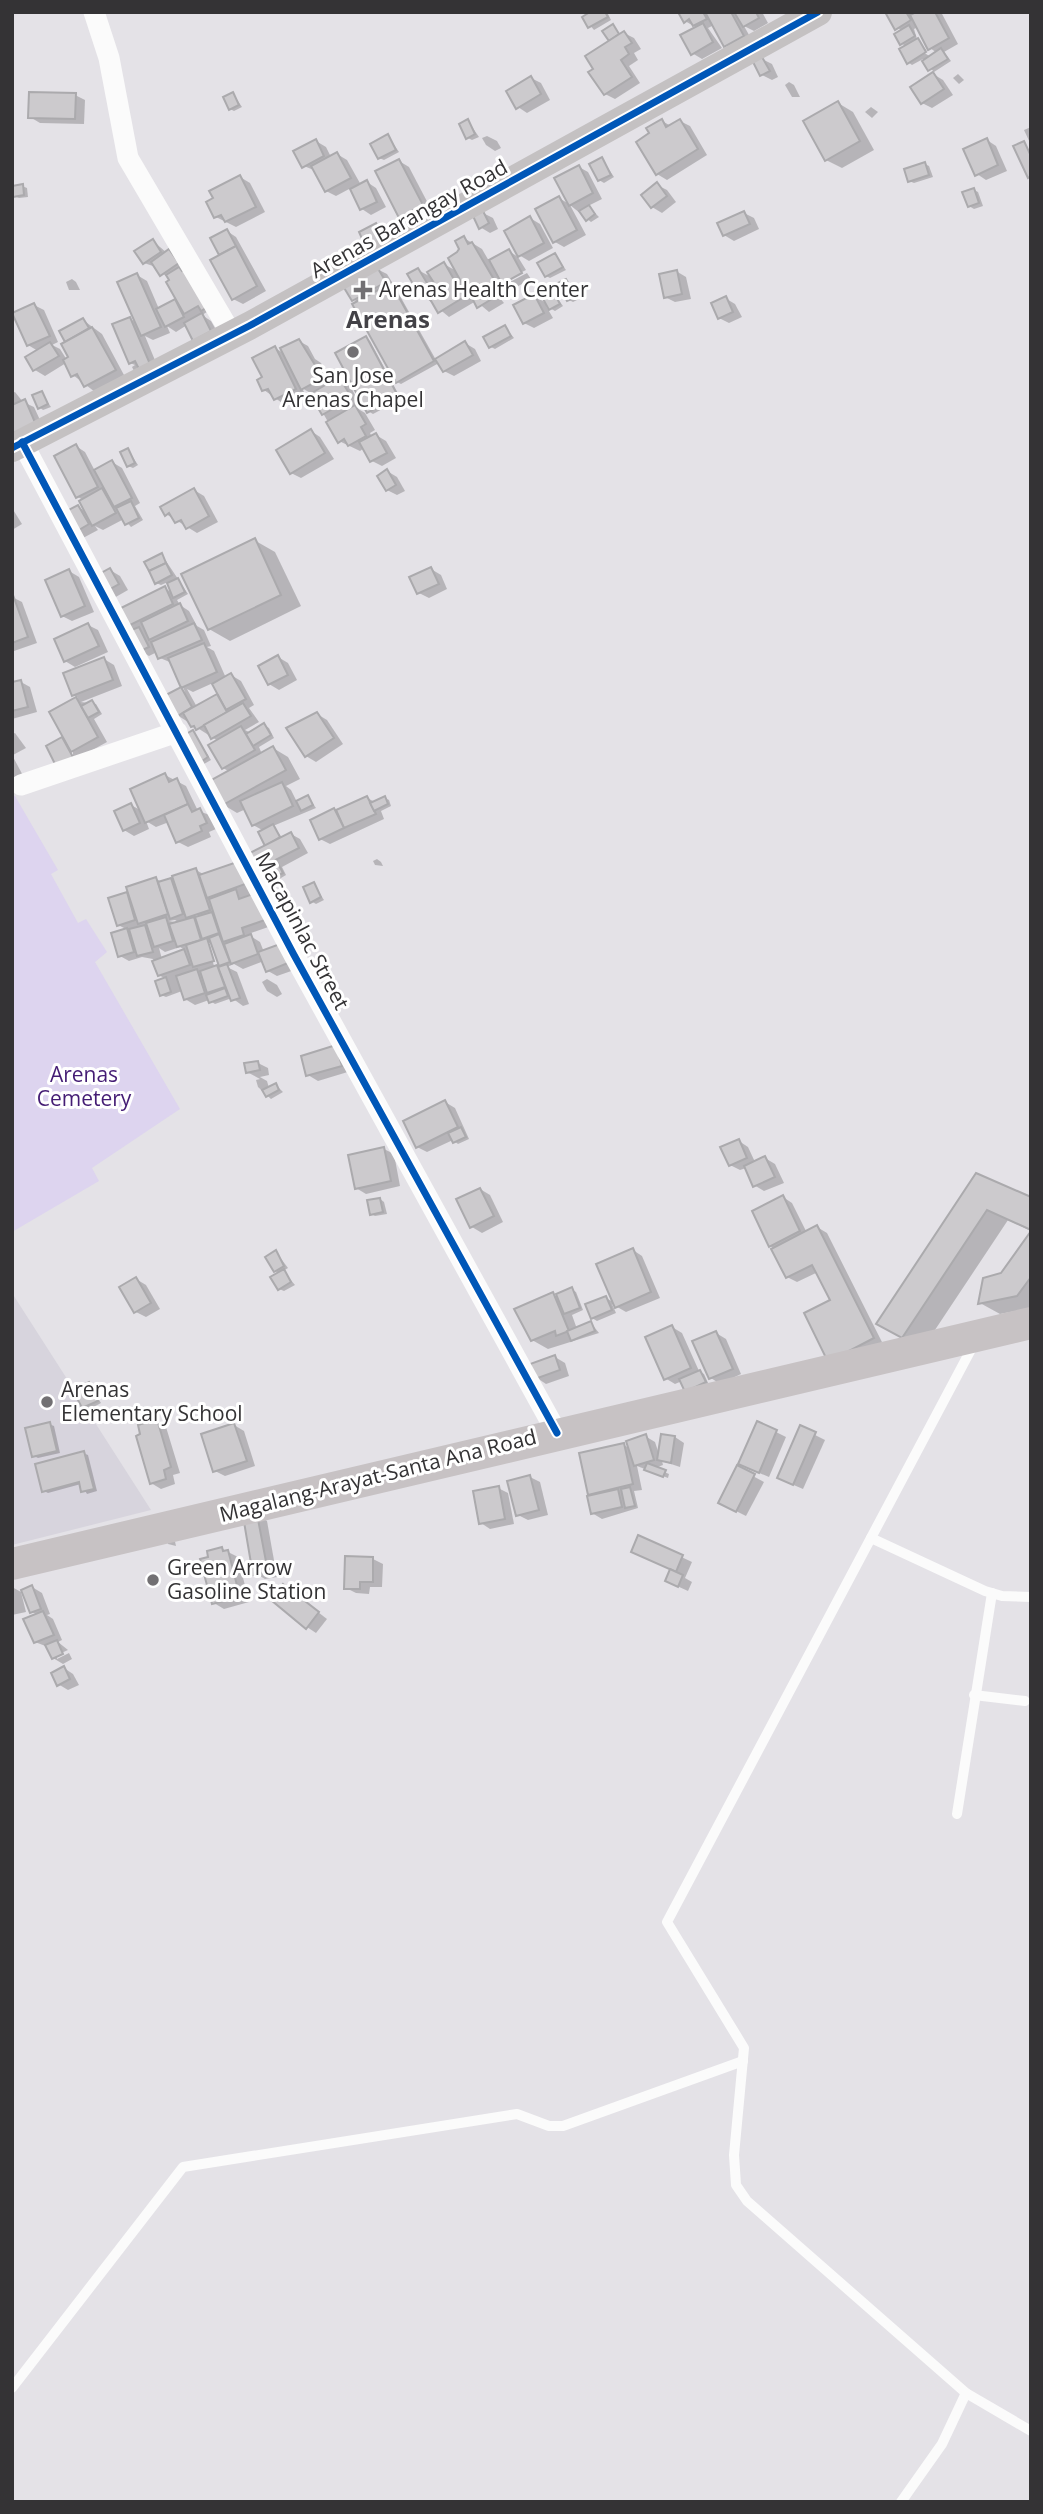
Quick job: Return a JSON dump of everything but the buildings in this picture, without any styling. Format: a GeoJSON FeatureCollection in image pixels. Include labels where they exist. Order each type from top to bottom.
{"type":"FeatureCollection","features":[{"type":"Feature","properties":{"kind":"main road","name":"Magalang-Arayat-Santa Ana Road"},"geometry":{"type":"LineString","coordinates":[[12,1564],[1031,1323]]}},
{"type":"Feature","properties":{"kind":"street"},"geometry":{"type":"LineString","coordinates":[[94,12],[109,58],[128,158],[232,335]]}},
{"type":"Feature","properties":{"kind":"street","name":"Arenas Barangay Road"},"geometry":{"type":"LineString","coordinates":[[17,445],[232,335],[571,151],[817,12]]}},
{"type":"Feature","properties":{"kind":"street","name":"Macapinlac Street"},"geometry":{"type":"LineString","coordinates":[[17,445],[177,732],[294,954],[557,1433]]}},
{"type":"Feature","properties":{"kind":"street"},"geometry":{"type":"LineString","coordinates":[[22,785],[177,732]]}},
{"type":"Feature","properties":{"kind":"lane"},"geometry":{"type":"LineString","coordinates":[[978,1336],[667,1922],[744,2048],[734,2155],[736,2185],[747,2201],[966,2393],[1031,2431]]}},
{"type":"Feature","properties":{"kind":"lane"},"geometry":{"type":"LineString","coordinates":[[871,1538],[992,1593],[1014,1598],[1031,1597]]}},
{"type":"Feature","properties":{"kind":"lane"},"geometry":{"type":"LineString","coordinates":[[957,1814],[992,1593]]}},
{"type":"Feature","properties":{"kind":"lane"},"geometry":{"type":"LineString","coordinates":[[974,1695],[1025,1701]]}},
{"type":"Feature","properties":{"kind":"lane"},"geometry":{"type":"LineString","coordinates":[[12,2388],[183,2167],[517,2114],[549,2126],[563,2126],[743,2061]]}},
{"type":"Feature","properties":{"kind":"lane"},"geometry":{"type":"LineString","coordinates":[[901,2502],[942,2444],[966,2393]]}},
{"type":"Feature","properties":{"kind":"shaded area","name":"Arenas Elementary School"},"geometry":{"type":"Polygon","coordinates":[[[12,1293],[151,1510],[12,1545],[12,1293]]]}},
{"type":"Feature","properties":{"kind":"green space","name":"Arenas Cemetery"},"geometry":{"type":"Polygon","coordinates":[[[12,796],[15,796],[58,870],[51,874],[78,923],[86,919],[107,952],[95,962],[180,1109],[92,1168],[99,1181],[12,1232],[12,796]]]}},
{"type":"Feature","properties":{"kind":"cycle path"},"geometry":{"type":"LineString","coordinates":[[12,448],[249,326],[818,12]]}},
{"type":"Feature","properties":{"kind":"cycle path"},"geometry":{"type":"LineString","coordinates":[[22,442],[294,955],[557,1433]]}},
{"type":"Feature","properties":{"kind":"place","name":"Arenas Health Center"},"geometry":{"type":"Point","coordinates":[363,290]}},
{"type":"Feature","properties":{"kind":"place","name":"San Jose Arenas Chapel"},"geometry":{"type":"Point","coordinates":[353,352]}},
{"type":"Feature","properties":{"kind":"place","name":"Arenas Elementary School"},"geometry":{"type":"Point","coordinates":[47,1402]}},
{"type":"Feature","properties":{"kind":"place","name":"Green Arrow Gasoline Station"},"geometry":{"type":"Point","coordinates":[153,1580]}},
{"type":"Feature","properties":{"kind":"district","name":"Arenas"},"geometry":{"type":"Point","coordinates":[388,320]}}]}
